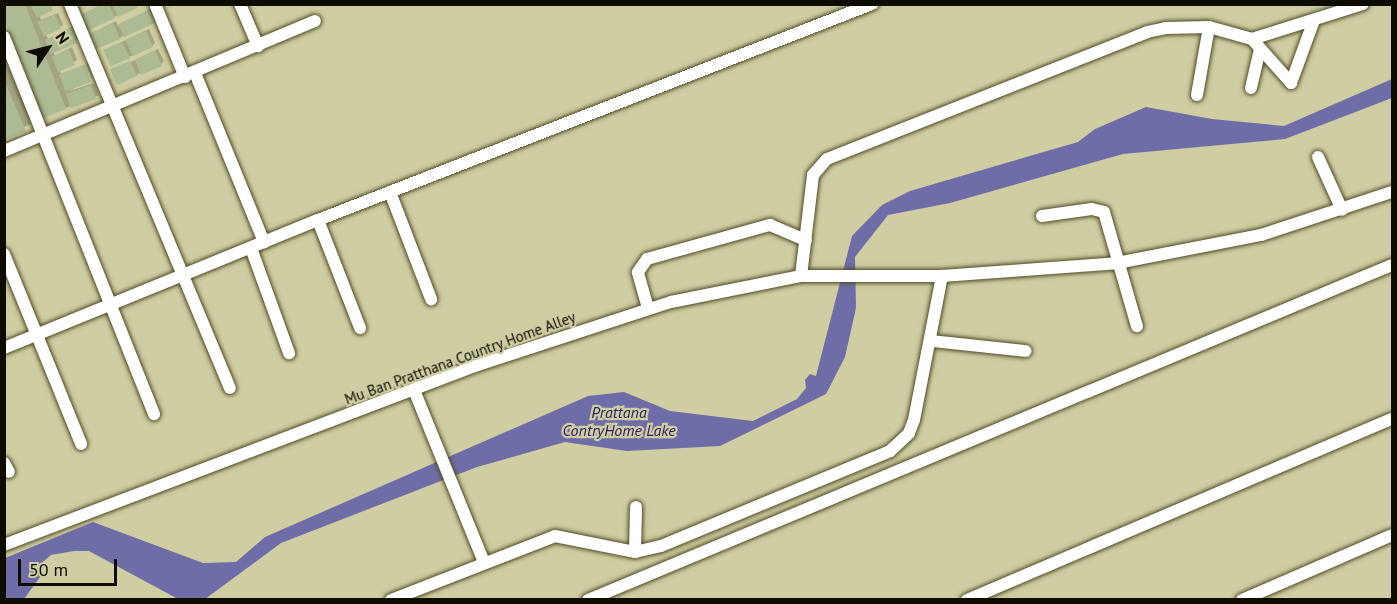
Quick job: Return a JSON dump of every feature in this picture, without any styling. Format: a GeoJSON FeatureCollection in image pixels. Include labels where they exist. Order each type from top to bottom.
{"type":"FeatureCollection","features":[{"type":"Feature","properties":{"kind":"street"},"geometry":{"type":"LineString","coordinates":[[70,4],[111,109],[185,276],[230,388]]}},
{"type":"Feature","properties":{"kind":"street"},"geometry":{"type":"LineString","coordinates":[[155,4],[190,75],[264,242]]}},
{"type":"Feature","properties":{"kind":"street"},"geometry":{"type":"LineString","coordinates":[[240,4],[258,46]]}},
{"type":"Feature","properties":{"kind":"street"},"geometry":{"type":"LineString","coordinates":[[4,348],[318,220],[872,4]]}},
{"type":"Feature","properties":{"kind":"street"},"geometry":{"type":"LineString","coordinates":[[1252,39],[1283,27],[1313,23],[1363,4]]}},
{"type":"Feature","properties":{"kind":"street"},"geometry":{"type":"LineString","coordinates":[[4,151],[111,109],[315,21]]}},
{"type":"Feature","properties":{"kind":"street"},"geometry":{"type":"LineString","coordinates":[[801,276],[813,175],[827,159],[1148,32],[1209,27],[1252,39],[1291,83],[1313,23]]}},
{"type":"Feature","properties":{"kind":"street"},"geometry":{"type":"LineString","coordinates":[[1197,95],[1209,27]]}},
{"type":"Feature","properties":{"kind":"street"},"geometry":{"type":"LineString","coordinates":[[4,37],[154,414]]}},
{"type":"Feature","properties":{"kind":"street"},"geometry":{"type":"LineString","coordinates":[[1251,88],[1260,49]]}},
{"type":"Feature","properties":{"kind":"street"},"geometry":{"type":"LineString","coordinates":[[1318,157],[1342,210]]}},
{"type":"Feature","properties":{"kind":"street"},"geometry":{"type":"LineString","coordinates":[[390,192],[431,299]]}},
{"type":"Feature","properties":{"kind":"street","name":"Mu Ban Pratthana Country Home Alley"},"geometry":{"type":"LineString","coordinates":[[4,545],[414,390],[648,308],[801,276],[942,276],[1117,263],[1261,235],[1392,192]]}},
{"type":"Feature","properties":{"kind":"street"},"geometry":{"type":"LineString","coordinates":[[1042,216],[1092,209],[1104,212],[1137,326]]}},
{"type":"Feature","properties":{"kind":"street"},"geometry":{"type":"LineString","coordinates":[[318,220],[360,328]]}},
{"type":"Feature","properties":{"kind":"street"},"geometry":{"type":"LineString","coordinates":[[648,308],[638,272],[646,259],[770,225],[806,240]]}},
{"type":"Feature","properties":{"kind":"street"},"geometry":{"type":"LineString","coordinates":[[251,248],[289,353]]}},
{"type":"Feature","properties":{"kind":"street"},"geometry":{"type":"LineString","coordinates":[[4,254],[81,444]]}},
{"type":"Feature","properties":{"kind":"street"},"geometry":{"type":"LineString","coordinates":[[588,600],[1392,265]]}},
{"type":"Feature","properties":{"kind":"street"},"geometry":{"type":"LineString","coordinates":[[391,600],[555,536],[635,552],[661,546],[890,451],[909,433],[914,420],[932,341],[942,276]]}},
{"type":"Feature","properties":{"kind":"street"},"geometry":{"type":"LineString","coordinates":[[932,341],[1024,351]]}},
{"type":"Feature","properties":{"kind":"street"},"geometry":{"type":"LineString","coordinates":[[414,390],[484,562]]}},
{"type":"Feature","properties":{"kind":"street"},"geometry":{"type":"LineString","coordinates":[[967,600],[1392,419]]}},
{"type":"Feature","properties":{"kind":"street"},"geometry":{"type":"LineString","coordinates":[[635,552],[636,507]]}},
{"type":"Feature","properties":{"kind":"street"},"geometry":{"type":"LineString","coordinates":[[1242,600],[1392,535]]}},
{"type":"Feature","properties":{"kind":"water","name":"Prattana ContryHome Lake"},"geometry":{"type":"Polygon","coordinates":[[[1392,79],[1392,98],[1285,139],[1123,154],[950,203],[888,215],[855,257],[856,308],[845,357],[826,394],[720,446],[627,451],[565,442],[477,467],[281,543],[205,599],[178,599],[89,551],[74,551],[51,555],[37,567],[40,577],[24,599],[5,600],[5,558],[93,522],[203,563],[236,562],[265,537],[588,396],[624,392],[670,411],[753,421],[797,399],[806,388],[805,380],[810,374],[816,376],[852,236],[882,205],[910,191],[1078,142],[1095,129],[1146,107],[1212,119],[1284,126],[1392,79]]]}},
{"type":"Feature","properties":{"kind":"building"},"geometry":{"type":"Polygon","coordinates":[[[4,4],[25,4],[66,109],[43,118],[4,19],[4,4]]]}},
{"type":"Feature","properties":{"kind":"building"},"geometry":{"type":"Polygon","coordinates":[[[30,4],[51,4],[53,10],[37,18],[30,4]]]}},
{"type":"Feature","properties":{"kind":"building"},"geometry":{"type":"Polygon","coordinates":[[[109,4],[115,18],[87,31],[80,15],[109,4]]]}},
{"type":"Feature","properties":{"kind":"building"},"geometry":{"type":"Polygon","coordinates":[[[112,5],[136,5],[137,8],[118,17],[112,5]]]}},
{"type":"Feature","properties":{"kind":"building"},"geometry":{"type":"Polygon","coordinates":[[[149,10],[155,23],[124,37],[118,24],[149,10]]]}},
{"type":"Feature","properties":{"kind":"building"},"geometry":{"type":"Polygon","coordinates":[[[55,15],[61,29],[44,36],[37,22],[55,15]]]}},
{"type":"Feature","properties":{"kind":"building"},"geometry":{"type":"Polygon","coordinates":[[[113,23],[120,39],[96,49],[89,34],[113,23]]]}},
{"type":"Feature","properties":{"kind":"building"},"geometry":{"type":"Polygon","coordinates":[[[70,28],[77,43],[51,54],[45,40],[70,28]]]}},
{"type":"Feature","properties":{"kind":"building"},"geometry":{"type":"Polygon","coordinates":[[[146,31],[153,47],[133,56],[125,40],[146,31]]]}},
{"type":"Feature","properties":{"kind":"building"},"geometry":{"type":"Polygon","coordinates":[[[122,42],[130,58],[111,66],[103,50],[122,42]]]}},
{"type":"Feature","properties":{"kind":"building"},"geometry":{"type":"Polygon","coordinates":[[[69,49],[75,65],[58,72],[52,57],[69,49]]]}},
{"type":"Feature","properties":{"kind":"building"},"geometry":{"type":"Polygon","coordinates":[[[155,51],[162,66],[141,75],[135,60],[155,51]]]}},
{"type":"Feature","properties":{"kind":"building"},"geometry":{"type":"Polygon","coordinates":[[[130,61],[137,76],[117,85],[110,69],[130,61]]]}},
{"type":"Feature","properties":{"kind":"building"},"geometry":{"type":"Polygon","coordinates":[[[85,65],[91,82],[65,91],[59,74],[85,65]]]}},
{"type":"Feature","properties":{"kind":"building"},"geometry":{"type":"Polygon","coordinates":[[[4,80],[26,131],[4,140],[4,80]]]}},
{"type":"Feature","properties":{"kind":"building"},"geometry":{"type":"Polygon","coordinates":[[[91,85],[96,99],[71,108],[66,94],[91,85]]]}}]}
